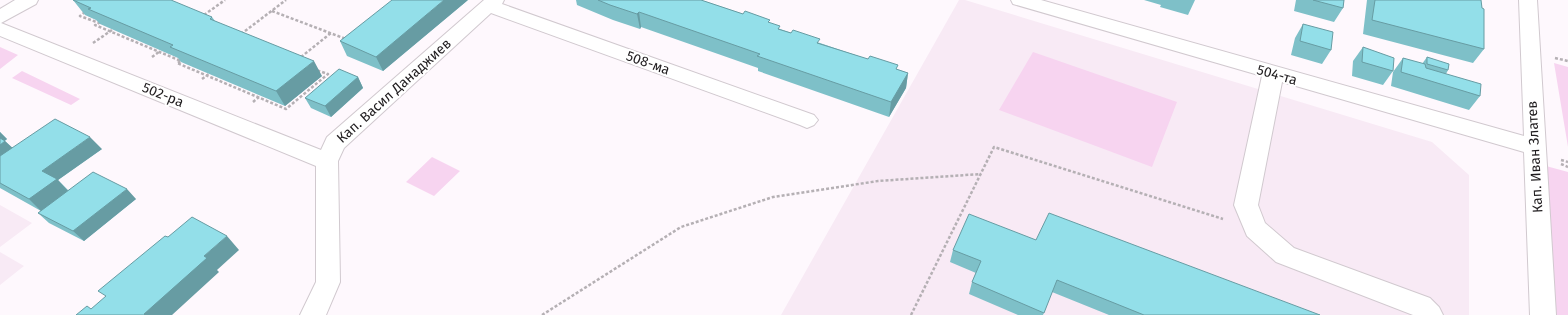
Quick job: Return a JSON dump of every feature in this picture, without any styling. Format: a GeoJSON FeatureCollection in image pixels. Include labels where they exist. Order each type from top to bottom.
{"type":"FeatureCollection","features":[{"type":"Feature","properties":{"kind":"street"},"geometry":{"type":"LineString","coordinates":[[0,17],[29,0]]}},
{"type":"Feature","properties":{"kind":"street","name":"504-та"},"geometry":{"type":"LineString","coordinates":[[1020,0],[1273,74],[1535,147]]}},
{"type":"Feature","properties":{"kind":"street","name":"Кап. Иван Златев"},"geometry":{"type":"LineString","coordinates":[[1528,0],[1543,315]]}},
{"type":"Feature","properties":{"kind":"street","name":"508-ма"},"geometry":{"type":"LineString","coordinates":[[492,3],[807,120]]}},
{"type":"Feature","properties":{"kind":"street","name":"Кап. Васил Данаджиев"},"geometry":{"type":"LineString","coordinates":[[313,315],[328,282],[326,161],[335,143],[492,3]]}},
{"type":"Feature","properties":{"kind":"street","name":"502-ра"},"geometry":{"type":"LineString","coordinates":[[0,29],[326,161]]}},
{"type":"Feature","properties":{"kind":"street"},"geometry":{"type":"LineString","coordinates":[[1273,74],[1246,205],[1255,228],[1285,255],[1421,306],[1430,315]]}},
{"type":"Feature","properties":{"kind":"path"},"geometry":{"type":"LineString","coordinates":[[203,16],[225,0]]}},
{"type":"Feature","properties":{"kind":"path"},"geometry":{"type":"LineString","coordinates":[[236,38],[286,0]]}},
{"type":"Feature","properties":{"kind":"path"},"geometry":{"type":"LineString","coordinates":[[272,11],[350,40]]}},
{"type":"Feature","properties":{"kind":"path"},"geometry":{"type":"LineString","coordinates":[[86,12],[80,16],[99,23],[95,25],[160,51],[180,61],[177,63],[286,109],[328,74],[315,69]]}},
{"type":"Feature","properties":{"kind":"path"},"geometry":{"type":"LineString","coordinates":[[92,44],[111,31]]}},
{"type":"Feature","properties":{"kind":"path"},"geometry":{"type":"LineString","coordinates":[[295,61],[331,33]]}},
{"type":"Feature","properties":{"kind":"path"},"geometry":{"type":"LineString","coordinates":[[152,57],[160,51]]}},
{"type":"Feature","properties":{"kind":"path"},"geometry":{"type":"LineString","coordinates":[[202,79],[207,75]]}},
{"type":"Feature","properties":{"kind":"path"},"geometry":{"type":"LineString","coordinates":[[253,102],[260,97]]}},
{"type":"Feature","properties":{"kind":"path"},"geometry":{"type":"LineString","coordinates":[[911,315],[994,147],[1255,228]]}},
{"type":"Feature","properties":{"kind":"path"},"geometry":{"type":"LineString","coordinates":[[542,315],[681,227],[773,197],[878,181],[981,174]]}},
{"type":"Feature","properties":{"kind":"shaded area"},"geometry":{"type":"Polygon","coordinates":[[[959,0],[965,0],[1432,142],[1469,175],[1469,315],[781,315],[959,0]]]}},
{"type":"Feature","properties":{"kind":"shaded area"},"geometry":{"type":"Polygon","coordinates":[[[0,47],[18,55],[0,69],[0,47]]]}},
{"type":"Feature","properties":{"kind":"shaded area"},"geometry":{"type":"Polygon","coordinates":[[[1033,52],[1177,102],[1152,167],[999,110],[1033,52]]]}},
{"type":"Feature","properties":{"kind":"shaded area"},"geometry":{"type":"Polygon","coordinates":[[[1554,63],[1568,67],[1568,147],[1554,63]]]}},
{"type":"Feature","properties":{"kind":"shaded area"},"geometry":{"type":"Polygon","coordinates":[[[22,71],[80,99],[71,105],[12,78],[22,71]]]}},
{"type":"Feature","properties":{"kind":"shaded area"},"geometry":{"type":"Polygon","coordinates":[[[432,157],[460,171],[434,196],[406,182],[432,157]]]}},
{"type":"Feature","properties":{"kind":"shaded area"},"geometry":{"type":"Polygon","coordinates":[[[1535,163],[1568,172],[1568,315],[1543,315],[1535,163]]]}},
{"type":"Feature","properties":{"kind":"shaded area"},"geometry":{"type":"Polygon","coordinates":[[[0,205],[32,223],[0,247],[0,205]]]}},
{"type":"Feature","properties":{"kind":"shaded area"},"geometry":{"type":"Polygon","coordinates":[[[0,252],[24,266],[0,285],[0,252]]]}},
{"type":"Feature","properties":{"kind":"building"},"geometry":{"type":"Polygon","coordinates":[[[73,0],[171,0],[212,17],[210,19],[314,61],[276,91],[170,47],[173,45],[88,9],[91,8],[73,0]]]}},
{"type":"Feature","properties":{"kind":"building"},"geometry":{"type":"Polygon","coordinates":[[[392,0],[444,0],[376,57],[340,41],[392,0]]]}},
{"type":"Feature","properties":{"kind":"building"},"geometry":{"type":"Polygon","coordinates":[[[598,0],[701,0],[743,14],[745,11],[770,20],[768,22],[780,26],[778,29],[791,33],[793,30],[820,39],[817,43],[868,59],[870,56],[898,65],[896,69],[908,73],[891,102],[757,56],[760,54],[639,12],[637,14],[598,0]]]}},
{"type":"Feature","properties":{"kind":"building"},"geometry":{"type":"Polygon","coordinates":[[[1313,0],[1344,0],[1343,8],[1313,0]]]}},
{"type":"Feature","properties":{"kind":"building"},"geometry":{"type":"Polygon","coordinates":[[[1375,0],[1481,0],[1482,8],[1484,9],[1484,49],[1372,20],[1375,0]]]}},
{"type":"Feature","properties":{"kind":"building"},"geometry":{"type":"Polygon","coordinates":[[[1303,24],[1333,32],[1331,50],[1300,41],[1303,24]]]}},
{"type":"Feature","properties":{"kind":"building"},"geometry":{"type":"Polygon","coordinates":[[[1363,47],[1394,58],[1393,71],[1362,62],[1363,47]]]}},
{"type":"Feature","properties":{"kind":"building"},"geometry":{"type":"Polygon","coordinates":[[[1427,57],[1449,64],[1448,70],[1427,64],[1427,57]]]}},
{"type":"Feature","properties":{"kind":"building"},"geometry":{"type":"Polygon","coordinates":[[[1403,58],[1425,64],[1426,68],[1481,84],[1480,96],[1401,72],[1403,58]]]}},
{"type":"Feature","properties":{"kind":"building"},"geometry":{"type":"Polygon","coordinates":[[[339,69],[358,77],[325,106],[305,98],[339,69]]]}},
{"type":"Feature","properties":{"kind":"building"},"geometry":{"type":"Polygon","coordinates":[[[55,119],[90,137],[42,171],[57,179],[29,199],[0,183],[0,156],[55,119]]]}},
{"type":"Feature","properties":{"kind":"building"},"geometry":{"type":"Polygon","coordinates":[[[0,138],[5,141],[0,145],[0,138]]]}},
{"type":"Feature","properties":{"kind":"building"},"geometry":{"type":"Polygon","coordinates":[[[93,172],[127,189],[73,231],[38,213],[93,172]]]}},
{"type":"Feature","properties":{"kind":"building"},"geometry":{"type":"Polygon","coordinates":[[[1049,213],[1320,315],[1144,315],[1057,280],[1044,313],[972,282],[981,261],[953,250],[969,214],[1036,240],[1049,213]]]}},
{"type":"Feature","properties":{"kind":"building"},"geometry":{"type":"Polygon","coordinates":[[[192,217],[227,236],[204,256],[207,258],[144,314],[145,315],[76,315],[87,306],[91,309],[106,296],[98,291],[165,236],[168,237],[192,217]]]}}]}
